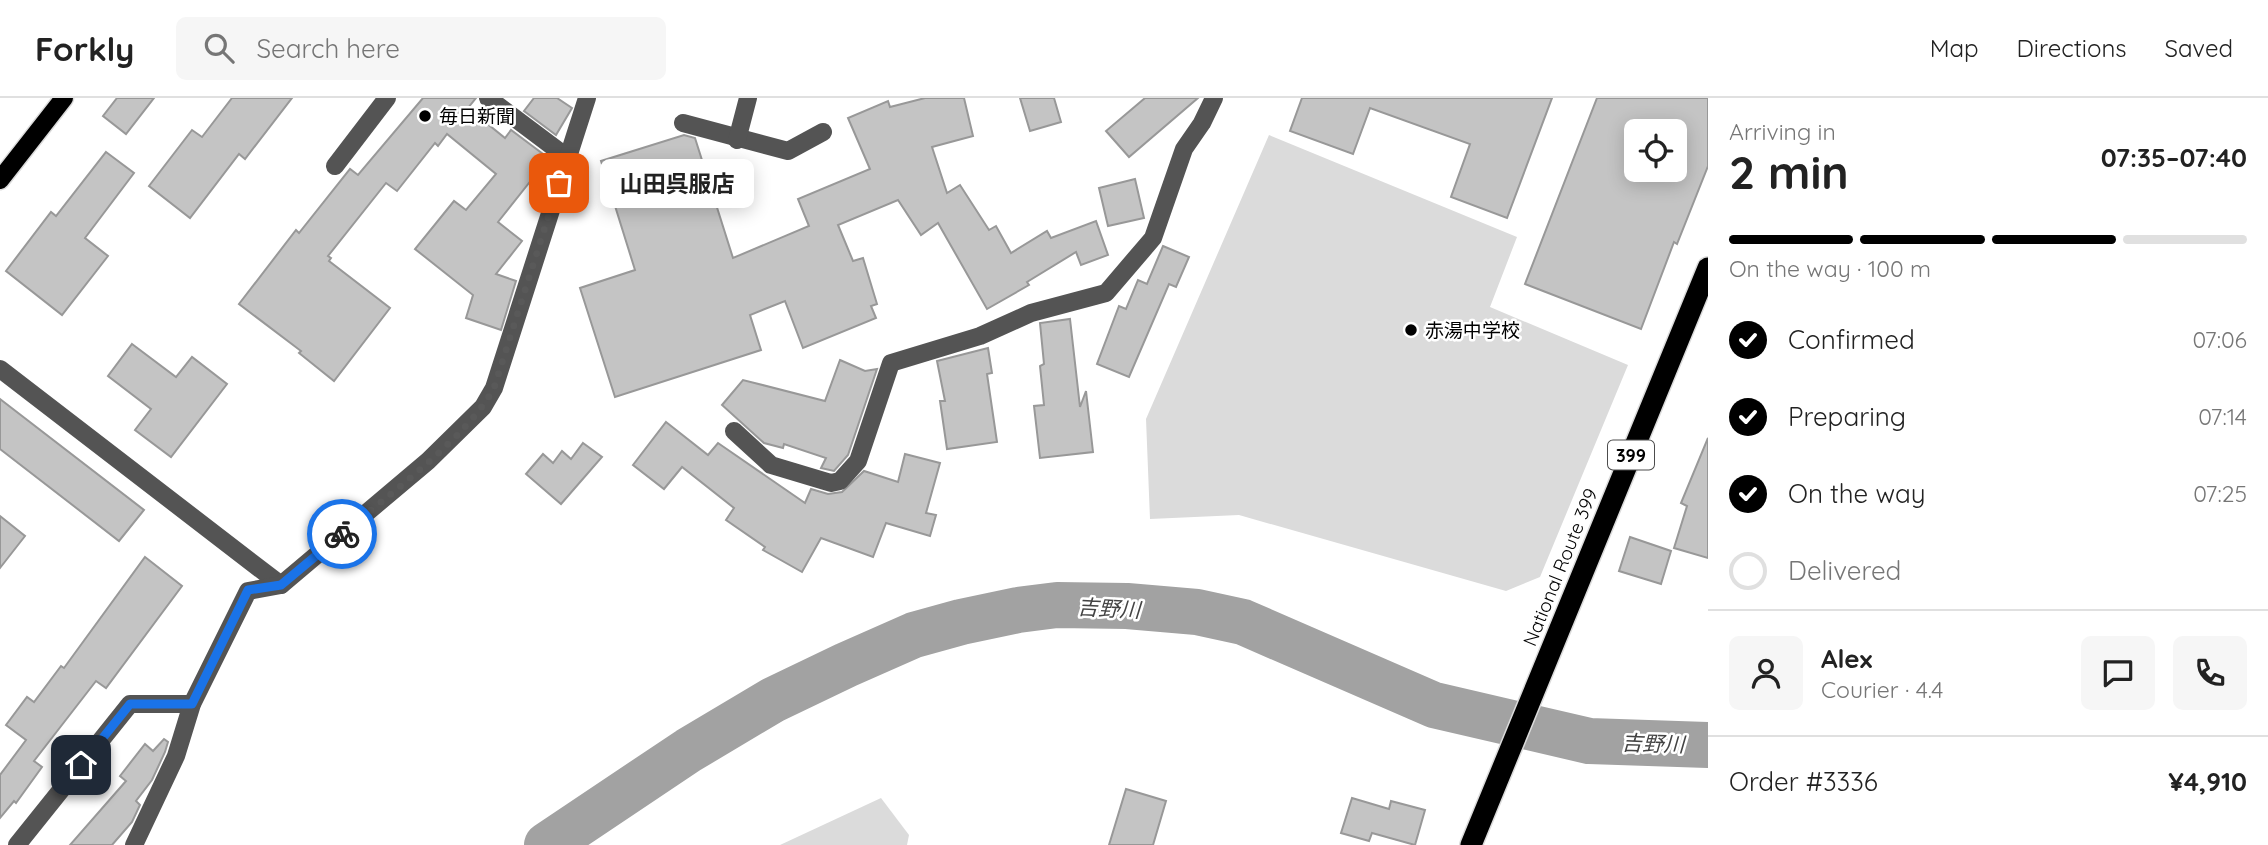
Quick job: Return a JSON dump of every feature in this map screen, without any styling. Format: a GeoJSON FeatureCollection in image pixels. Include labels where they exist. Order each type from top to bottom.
{"type":"FeatureCollection","features":[{"type":"Feature","properties":{"kind":"highway","name":"National Route 399"},"geometry":{"type":"LineString","coordinates":[[1471,845],[1708,268]]}},
{"type":"Feature","properties":{"kind":"main road"},"geometry":{"type":"LineString","coordinates":[[0,180],[64,98]]}},
{"type":"Feature","properties":{"kind":"street"},"geometry":{"type":"LineString","coordinates":[[335,166],[387,98]]}},
{"type":"Feature","properties":{"kind":"street"},"geometry":{"type":"LineString","coordinates":[[488,98],[568,158]]}},
{"type":"Feature","properties":{"kind":"street"},"geometry":{"type":"LineString","coordinates":[[134,845],[176,757],[192,704],[248,590],[281,585],[428,461],[483,407],[494,388],[587,98]]}},
{"type":"Feature","properties":{"kind":"street"},"geometry":{"type":"LineString","coordinates":[[737,140],[748,98]]}},
{"type":"Feature","properties":{"kind":"street"},"geometry":{"type":"LineString","coordinates":[[734,431],[771,465],[831,483],[840,481],[858,461],[891,363],[980,336],[1031,313],[1106,293],[1153,238],[1184,149],[1202,123],[1214,98]]}},
{"type":"Feature","properties":{"kind":"street"},"geometry":{"type":"LineString","coordinates":[[683,123],[737,140],[788,151],[823,132]]}},
{"type":"Feature","properties":{"kind":"street"},"geometry":{"type":"LineString","coordinates":[[0,369],[281,585]]}},
{"type":"Feature","properties":{"kind":"street"},"geometry":{"type":"LineString","coordinates":[[17,845],[130,704],[192,704]]}},
{"type":"Feature","properties":{"kind":"shaded area"},"geometry":{"type":"Polygon","coordinates":[[[1269,135],[1517,237],[1490,307],[1628,365],[1540,577],[1506,591],[1239,515],[1150,519],[1146,419],[1269,135]]]}},
{"type":"Feature","properties":{"kind":"shaded area"},"geometry":{"type":"Polygon","coordinates":[[[881,798],[909,835],[907,845],[780,845],[881,798]]]}},
{"type":"Feature","properties":{"kind":"building"},"geometry":{"type":"Polygon","coordinates":[[[117,98],[154,98],[126,134],[103,116],[117,98]]]}},
{"type":"Feature","properties":{"kind":"building"},"geometry":{"type":"Polygon","coordinates":[[[232,98],[292,98],[245,159],[239,154],[190,218],[149,186],[192,130],[202,137],[232,98]]]}},
{"type":"Feature","properties":{"kind":"building"},"geometry":{"type":"Polygon","coordinates":[[[423,98],[476,98],[468,108],[505,138],[511,130],[543,154],[539,160],[544,164],[498,222],[522,241],[496,274],[516,281],[501,330],[466,318],[473,295],[415,249],[454,201],[466,210],[496,174],[447,134],[438,146],[435,143],[397,191],[386,183],[328,256],[331,258],[329,261],[390,308],[334,381],[299,353],[301,351],[239,304],[296,230],[299,233],[350,169],[358,175],[423,98]]]}},
{"type":"Feature","properties":{"kind":"building"},"geometry":{"type":"Polygon","coordinates":[[[534,98],[557,98],[572,108],[556,135],[524,111],[534,98]]]}},
{"type":"Feature","properties":{"kind":"building"},"geometry":{"type":"Polygon","coordinates":[[[925,98],[964,98],[973,136],[932,147],[947,193],[960,185],[989,230],[996,226],[1011,253],[1047,231],[1051,238],[1096,221],[1108,255],[1081,265],[1076,252],[1027,282],[1029,285],[987,309],[938,223],[921,235],[898,200],[838,225],[853,261],[863,258],[877,304],[871,306],[876,318],[803,348],[785,301],[750,315],[761,350],[615,397],[580,288],[635,270],[601,161],[684,135],[695,138],[733,258],[809,226],[798,199],[870,169],[848,118],[888,101],[890,107],[925,98]]]}},
{"type":"Feature","properties":{"kind":"building"},"geometry":{"type":"Polygon","coordinates":[[[1020,98],[1054,98],[1061,122],[1030,131],[1020,98]]]}},
{"type":"Feature","properties":{"kind":"building"},"geometry":{"type":"Polygon","coordinates":[[[1145,98],[1198,98],[1129,157],[1106,131],[1145,98]]]}},
{"type":"Feature","properties":{"kind":"building"},"geometry":{"type":"Polygon","coordinates":[[[1302,98],[1552,98],[1507,218],[1451,197],[1470,144],[1370,108],[1353,154],[1290,131],[1302,98]]]}},
{"type":"Feature","properties":{"kind":"building"},"geometry":{"type":"Polygon","coordinates":[[[1597,98],[1708,98],[1708,166],[1677,244],[1674,242],[1641,329],[1525,284],[1597,98]]]}},
{"type":"Feature","properties":{"kind":"building"},"geometry":{"type":"Polygon","coordinates":[[[106,152],[134,173],[85,238],[108,256],[62,315],[6,271],[51,212],[56,216],[106,152]]]}},
{"type":"Feature","properties":{"kind":"building"},"geometry":{"type":"Polygon","coordinates":[[[1135,179],[1144,218],[1108,226],[1099,188],[1135,179]]]}},
{"type":"Feature","properties":{"kind":"building"},"geometry":{"type":"Polygon","coordinates":[[[1163,246],[1189,257],[1176,287],[1169,284],[1129,377],[1097,364],[1119,306],[1126,309],[1138,280],[1147,284],[1163,246]]]}},
{"type":"Feature","properties":{"kind":"building"},"geometry":{"type":"Polygon","coordinates":[[[1070,319],[1080,407],[1086,391],[1093,452],[1040,458],[1034,406],[1044,405],[1040,323],[1070,319]]]}},
{"type":"Feature","properties":{"kind":"building"},"geometry":{"type":"Polygon","coordinates":[[[132,344],[176,377],[192,357],[227,384],[171,457],[135,430],[151,409],[108,376],[132,344]]]}},
{"type":"Feature","properties":{"kind":"building"},"geometry":{"type":"Polygon","coordinates":[[[988,348],[992,373],[987,374],[997,442],[947,449],[940,401],[945,401],[937,361],[988,348]]]}},
{"type":"Feature","properties":{"kind":"building"},"geometry":{"type":"Polygon","coordinates":[[[840,360],[865,371],[877,369],[848,455],[834,471],[821,468],[826,458],[784,444],[783,448],[764,443],[722,405],[743,380],[825,401],[840,360]]]}},
{"type":"Feature","properties":{"kind":"building"},"geometry":{"type":"Polygon","coordinates":[[[0,399],[144,510],[119,541],[0,449],[0,399]]]}},
{"type":"Feature","properties":{"kind":"building"},"geometry":{"type":"Polygon","coordinates":[[[666,422],[708,455],[718,443],[805,503],[811,489],[828,494],[842,492],[864,471],[898,482],[905,454],[940,463],[926,513],[936,515],[930,536],[886,523],[873,557],[821,538],[802,572],[763,550],[765,547],[726,520],[734,508],[682,467],[664,489],[633,465],[666,422]]]}},
{"type":"Feature","properties":{"kind":"building"},"geometry":{"type":"Polygon","coordinates":[[[1708,438],[1708,558],[1674,548],[1687,506],[1681,503],[1708,438]]]}},
{"type":"Feature","properties":{"kind":"building"},"geometry":{"type":"Polygon","coordinates":[[[583,443],[602,457],[561,504],[526,474],[543,454],[553,463],[562,451],[571,459],[583,443]]]}},
{"type":"Feature","properties":{"kind":"building"},"geometry":{"type":"Polygon","coordinates":[[[0,516],[25,536],[0,568],[0,516]]]}},
{"type":"Feature","properties":{"kind":"building"},"geometry":{"type":"Polygon","coordinates":[[[1630,537],[1671,551],[1661,584],[1619,571],[1630,537]]]}},
{"type":"Feature","properties":{"kind":"building"},"geometry":{"type":"Polygon","coordinates":[[[145,557],[182,586],[106,688],[96,681],[34,761],[42,767],[16,803],[14,801],[0,818],[0,775],[26,740],[6,725],[27,697],[34,702],[61,666],[64,668],[145,557]]]}},
{"type":"Feature","properties":{"kind":"building"},"geometry":{"type":"Polygon","coordinates":[[[164,739],[168,742],[165,752],[152,780],[136,801],[140,805],[132,822],[112,845],[70,845],[126,781],[120,776],[145,744],[153,751],[164,739]]]}},
{"type":"Feature","properties":{"kind":"building"},"geometry":{"type":"Polygon","coordinates":[[[1126,789],[1166,801],[1153,845],[1109,845],[1126,789]]]}},
{"type":"Feature","properties":{"kind":"building"},"geometry":{"type":"Polygon","coordinates":[[[1352,798],[1389,809],[1391,801],[1425,810],[1415,845],[1372,833],[1369,841],[1341,833],[1352,798]]]}},
{"type":"Feature","properties":{"kind":"waterway","name":"吉野川"},"geometry":{"type":"LineString","coordinates":[[547,845],[689,750],[773,700],[846,665],[914,635],[1018,610],[1057,605],[1127,606],[1197,612],[1243,622],[1434,705],[1589,741],[1708,745]]}},
{"type":"Feature","properties":{"kind":"way so far"},"geometry":{"type":"LineString","coordinates":[[342,534],[428,461],[483,407],[494,388],[559,183]]}},
{"type":"Feature","properties":{"kind":"place","name":"毎日新聞"},"geometry":{"type":"Point","coordinates":[425,116]}},
{"type":"Feature","properties":{"kind":"place","name":"山田呉服店"},"geometry":{"type":"Point","coordinates":[559,183]}},
{"type":"Feature","properties":{"kind":"place","name":"赤湯中学校"},"geometry":{"type":"Point","coordinates":[1411,330]}},
{"type":"Feature","properties":{"kind":"route"},"geometry":{"type":"LineString","coordinates":[[81,765],[130,704],[192,704],[248,590],[281,585],[342,534]]}}]}
